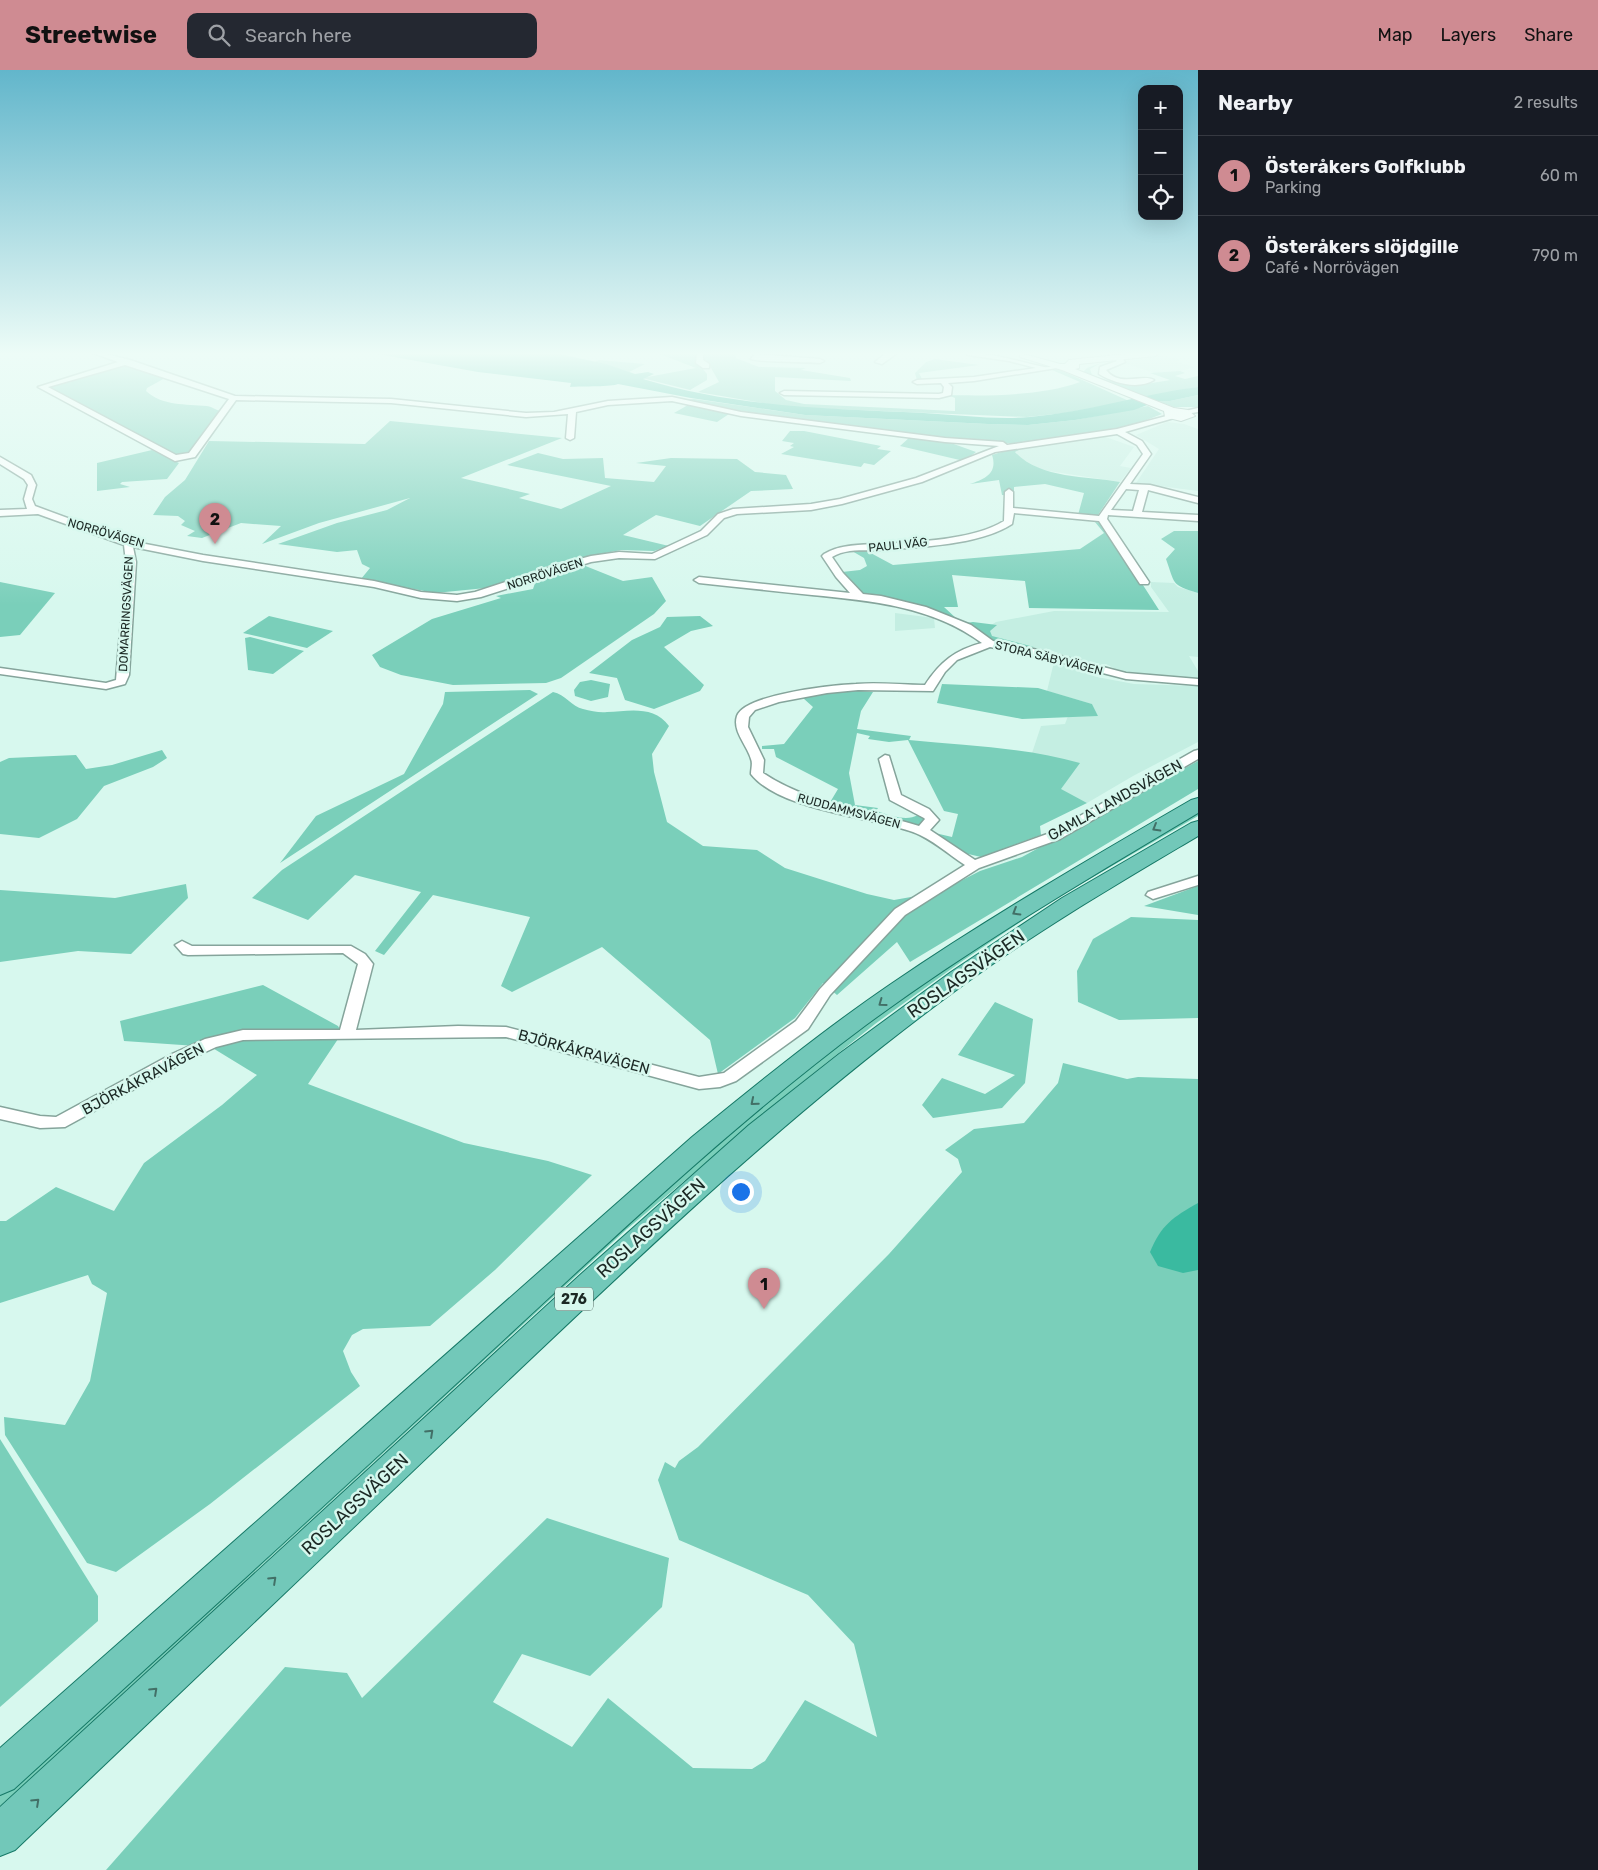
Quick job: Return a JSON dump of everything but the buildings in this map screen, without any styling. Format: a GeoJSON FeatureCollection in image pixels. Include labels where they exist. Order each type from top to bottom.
{"type":"FeatureCollection","features":[{"type":"Feature","properties":{"kind":"main road","name":"ROSLAGSVÄGEN"},"geometry":{"type":"LineString","coordinates":[[0,1775],[677,1166],[776,1083],[862,1017],[988,929],[1198,804]]}},
{"type":"Feature","properties":{"kind":"main road","name":"ROSLAGSVÄGEN"},"geometry":{"type":"LineString","coordinates":[[0,1835],[591,1283],[759,1132],[848,1060],[959,977],[1070,903],[1198,827]]}},
{"type":"Feature","properties":{"kind":"street"},"geometry":{"type":"LineString","coordinates":[[136,437],[175,458],[184,458],[192,455],[205,437]]}},
{"type":"Feature","properties":{"kind":"street"},"geometry":{"type":"LineString","coordinates":[[921,437],[1016,445]]}},
{"type":"Feature","properties":{"kind":"street","name":"NORRÖVÄGEN"},"geometry":{"type":"LineString","coordinates":[[38,511],[128,543],[203,558],[374,584],[421,595],[457,598],[477,595],[591,559],[619,555],[652,557],[698,536],[721,516],[729,513],[811,507],[842,501],[883,488],[910,483],[994,450],[1074,437]]}},
{"type":"Feature","properties":{"kind":"street"},"geometry":{"type":"LineString","coordinates":[[1104,516],[1147,454],[1146,449],[1141,444],[1129,437]]}},
{"type":"Feature","properties":{"kind":"street"},"geometry":{"type":"LineString","coordinates":[[0,460],[11,469],[28,477],[32,485],[28,499],[31,508],[38,511]]}},
{"type":"Feature","properties":{"kind":"street"},"geometry":{"type":"LineString","coordinates":[[1124,486],[1144,488],[1198,500]]}},
{"type":"Feature","properties":{"kind":"street"},"geometry":{"type":"LineString","coordinates":[[1136,515],[1144,488]]}},
{"type":"Feature","properties":{"kind":"street"},"geometry":{"type":"LineString","coordinates":[[1009,492],[1010,510],[1104,516],[1136,515],[1198,518]]}},
{"type":"Feature","properties":{"kind":"street","name":"PAULI VÄG"},"geometry":{"type":"LineString","coordinates":[[860,598],[839,575],[827,556],[837,550],[910,544],[992,532],[1009,522],[1010,510]]}},
{"type":"Feature","properties":{"kind":"street"},"geometry":{"type":"LineString","coordinates":[[0,513],[38,511]]}},
{"type":"Feature","properties":{"kind":"street"},"geometry":{"type":"LineString","coordinates":[[1104,516],[1144,582]]}},
{"type":"Feature","properties":{"kind":"street","name":"DOMARRINGSVÄGEN"},"geometry":{"type":"LineString","coordinates":[[0,671],[106,686],[121,682],[131,562],[128,543]]}},
{"type":"Feature","properties":{"kind":"street","name":"STORA SÄBYVÄGEN"},"geometry":{"type":"LineString","coordinates":[[700,580],[881,599],[922,609],[967,627],[990,644],[1038,653],[1126,676],[1198,682]]}},
{"type":"Feature","properties":{"kind":"street","name":"RUDDAMMSVÄGEN"},"geometry":{"type":"LineString","coordinates":[[974,865],[921,831],[800,800],[776,788],[757,774],[758,760],[742,727],[742,722],[743,716],[751,708],[777,699],[827,690],[858,687],[930,689],[964,651],[990,644]]}},
{"type":"Feature","properties":{"kind":"street","name":"GAMLA LANDSVÄGEN"},"geometry":{"type":"LineString","coordinates":[[699,1083],[720,1081],[730,1077],[802,1025],[825,992],[900,912],[974,865],[1055,836],[1198,754]]}},
{"type":"Feature","properties":{"kind":"street","name":"RUDDAMMSVÄGEN"},"geometry":{"type":"LineString","coordinates":[[885,759],[894,797],[899,801],[922,809],[931,816],[932,820],[921,831]]}},
{"type":"Feature","properties":{"kind":"street"},"geometry":{"type":"LineString","coordinates":[[1153,895],[1198,880]]}},
{"type":"Feature","properties":{"kind":"street"},"geometry":{"type":"LineString","coordinates":[[182,945],[188,951],[346,949],[366,964],[347,1035]]}},
{"type":"Feature","properties":{"kind":"street","name":"BJÖRKÅKRAVÄGEN"},"geometry":{"type":"LineString","coordinates":[[0,1113],[40,1122],[59,1124],[178,1058],[211,1043],[243,1035],[347,1035],[458,1030],[506,1032],[535,1038],[699,1083]]}},
{"type":"Feature","properties":{"kind":"shaded area"},"geometry":{"type":"Polygon","coordinates":[[[142,437],[203,437],[191,454],[177,455],[142,437]]]}},
{"type":"Feature","properties":{"kind":"shaded area"},"geometry":{"type":"Polygon","coordinates":[[[373,437],[562,438],[461,478],[530,494],[519,498],[561,509],[611,486],[507,465],[538,453],[563,459],[603,458],[605,478],[654,482],[666,466],[636,463],[671,458],[737,459],[755,472],[786,475],[793,489],[751,491],[700,526],[656,515],[623,535],[669,546],[654,551],[621,550],[559,562],[486,588],[435,593],[361,579],[370,568],[362,564],[357,550],[337,552],[278,544],[337,523],[387,510],[410,498],[319,523],[262,544],[281,526],[241,523],[202,538],[187,536],[195,531],[181,525],[185,521],[178,516],[153,515],[165,497],[185,480],[209,441],[365,444],[373,437]]]}},
{"type":"Feature","properties":{"kind":"shaded area"},"geometry":{"type":"Polygon","coordinates":[[[785,437],[835,437],[881,446],[877,449],[891,451],[874,465],[864,463],[861,467],[781,454],[794,447],[790,446],[794,443],[782,441],[785,437]]]}},
{"type":"Feature","properties":{"kind":"shaded area"},"geometry":{"type":"Polygon","coordinates":[[[910,437],[951,443],[976,452],[964,461],[900,446],[910,437]]]}},
{"type":"Feature","properties":{"kind":"shaded area"},"geometry":{"type":"Polygon","coordinates":[[[939,437],[1060,437],[1015,443],[989,443],[939,437]]]}},
{"type":"Feature","properties":{"kind":"shaded area"},"geometry":{"type":"Polygon","coordinates":[[[1085,437],[1106,437],[1134,447],[1120,466],[1131,468],[1120,482],[1042,470],[1022,459],[1015,451],[1024,447],[1085,437]]]}},
{"type":"Feature","properties":{"kind":"shaded area"},"geometry":{"type":"Polygon","coordinates":[[[1139,437],[1198,437],[1198,491],[1136,483],[1159,449],[1139,437]]]}},
{"type":"Feature","properties":{"kind":"shaded area"},"geometry":{"type":"Polygon","coordinates":[[[1017,447],[1022,448],[1015,452],[1025,461],[1050,472],[1120,482],[1098,515],[1078,515],[1084,493],[1045,484],[1014,487],[1014,496],[1002,495],[999,480],[970,484],[981,480],[992,471],[992,455],[1017,447]]]}},
{"type":"Feature","properties":{"kind":"shaded area"},"geometry":{"type":"Polygon","coordinates":[[[152,450],[179,463],[167,479],[122,482],[120,484],[130,487],[97,491],[97,463],[152,450]]]}},
{"type":"Feature","properties":{"kind":"shaded area"},"geometry":{"type":"Polygon","coordinates":[[[1095,522],[1103,523],[1159,610],[1029,608],[1025,581],[952,575],[958,607],[944,607],[958,620],[863,595],[842,572],[860,570],[867,566],[864,558],[852,551],[867,551],[893,565],[1080,549],[1104,533],[1095,522]]]}},
{"type":"Feature","properties":{"kind":"shaded area"},"geometry":{"type":"Polygon","coordinates":[[[1174,531],[1198,531],[1198,593],[1178,585],[1171,574],[1166,559],[1175,549],[1161,539],[1174,531]]]}},
{"type":"Feature","properties":{"kind":"shaded area"},"geometry":{"type":"Polygon","coordinates":[[[583,565],[623,581],[652,577],[666,601],[654,614],[561,678],[546,683],[453,685],[401,675],[380,667],[372,655],[432,619],[501,598],[496,596],[533,589],[535,583],[562,570],[583,565]]]}},
{"type":"Feature","properties":{"kind":"shaded area"},"geometry":{"type":"Polygon","coordinates":[[[0,582],[55,593],[20,635],[0,637],[0,582]]]}},
{"type":"Feature","properties":{"kind":"shaded area"},"geometry":{"type":"Polygon","coordinates":[[[1151,582],[1174,583],[1178,587],[1198,593],[1198,657],[1189,656],[1198,671],[1198,678],[1125,674],[1106,664],[1091,665],[1050,650],[1002,644],[992,640],[986,628],[996,622],[1054,611],[1169,612],[1151,587],[1151,582]]]}},
{"type":"Feature","properties":{"kind":"shaded area"},"geometry":{"type":"Polygon","coordinates":[[[895,613],[934,618],[935,628],[895,631],[895,613]]]}},
{"type":"Feature","properties":{"kind":"shaded area"},"geometry":{"type":"Polygon","coordinates":[[[269,616],[333,631],[307,648],[243,633],[269,616]]]}},
{"type":"Feature","properties":{"kind":"shaded area"},"geometry":{"type":"Polygon","coordinates":[[[700,616],[713,626],[691,631],[664,647],[704,685],[700,691],[654,709],[625,700],[617,678],[589,673],[632,640],[660,627],[667,617],[700,616]]]}},
{"type":"Feature","properties":{"kind":"shaded area"},"geometry":{"type":"Polygon","coordinates":[[[966,623],[997,625],[990,631],[992,636],[1034,647],[992,642],[966,623]]]}},
{"type":"Feature","properties":{"kind":"shaded area"},"geometry":{"type":"Polygon","coordinates":[[[250,637],[304,651],[273,674],[248,670],[245,638],[250,637]]]}},
{"type":"Feature","properties":{"kind":"shaded area"},"geometry":{"type":"Polygon","coordinates":[[[1054,662],[1097,677],[1134,684],[1198,686],[1198,742],[1133,776],[1087,803],[1060,790],[1079,763],[1032,753],[1041,726],[1065,724],[1068,716],[1098,716],[1092,704],[1047,691],[1054,662]]]}},
{"type":"Feature","properties":{"kind":"shaded area"},"geometry":{"type":"Polygon","coordinates":[[[591,680],[610,684],[608,697],[591,701],[575,696],[574,690],[580,682],[591,680]]]}},
{"type":"Feature","properties":{"kind":"shaded area"},"geometry":{"type":"Polygon","coordinates":[[[942,684],[1038,688],[1092,704],[1098,716],[1022,719],[937,703],[942,684]]]}},
{"type":"Feature","properties":{"kind":"shaded area"},"geometry":{"type":"Polygon","coordinates":[[[530,690],[538,694],[280,863],[316,816],[404,774],[443,704],[445,692],[530,690]]]}},
{"type":"Feature","properties":{"kind":"shaded area"},"geometry":{"type":"Polygon","coordinates":[[[848,690],[873,692],[861,711],[857,729],[911,736],[909,740],[995,748],[1038,754],[1080,763],[1061,789],[1087,803],[1040,826],[1041,835],[981,857],[964,853],[934,835],[935,833],[952,837],[958,814],[944,811],[908,740],[889,742],[868,739],[870,736],[857,733],[849,773],[855,805],[878,808],[876,811],[898,817],[908,818],[918,815],[926,819],[920,828],[829,804],[838,789],[776,757],[774,749],[762,749],[762,746],[784,744],[813,707],[803,698],[848,690]]]}},
{"type":"Feature","properties":{"kind":"shaded area"},"geometry":{"type":"Polygon","coordinates":[[[553,692],[583,709],[601,712],[632,710],[649,712],[663,719],[669,726],[652,754],[654,772],[667,822],[703,846],[757,850],[785,868],[867,894],[894,900],[939,892],[980,871],[1022,857],[1198,761],[1198,789],[910,962],[897,942],[837,995],[823,983],[795,1018],[718,1074],[710,1040],[602,947],[512,992],[501,986],[530,917],[433,895],[384,955],[375,951],[421,892],[355,875],[308,920],[252,898],[282,870],[553,692]]]}},
{"type":"Feature","properties":{"kind":"shaded area"},"geometry":{"type":"Polygon","coordinates":[[[162,750],[167,758],[153,767],[104,786],[77,819],[39,838],[0,834],[0,762],[9,758],[76,755],[86,769],[112,765],[162,750]]]}},
{"type":"Feature","properties":{"kind":"shaded area"},"geometry":{"type":"Polygon","coordinates":[[[1198,810],[1198,816],[1050,902],[961,962],[875,1024],[796,1087],[627,1229],[0,1806],[0,1791],[641,1207],[836,1045],[933,974],[1198,810]]]}},
{"type":"Feature","properties":{"kind":"shaded area"},"geometry":{"type":"Polygon","coordinates":[[[186,884],[188,898],[131,954],[78,951],[0,962],[0,890],[115,898],[186,884]]]}},
{"type":"Feature","properties":{"kind":"shaded area"},"geometry":{"type":"Polygon","coordinates":[[[1198,886],[1198,915],[1144,906],[1195,887],[1198,886]]]}},
{"type":"Feature","properties":{"kind":"shaded area"},"geometry":{"type":"Polygon","coordinates":[[[1131,917],[1198,920],[1198,1018],[1119,1020],[1078,1002],[1077,971],[1093,939],[1131,917]]]}},
{"type":"Feature","properties":{"kind":"shaded area"},"geometry":{"type":"Polygon","coordinates":[[[263,985],[338,1026],[342,1033],[308,1084],[464,1143],[548,1161],[592,1175],[495,1270],[430,1326],[363,1329],[352,1335],[343,1351],[351,1372],[360,1386],[210,1504],[116,1572],[87,1563],[5,1435],[4,1417],[65,1425],[90,1381],[107,1293],[92,1284],[88,1275],[0,1303],[0,1221],[6,1221],[56,1187],[114,1211],[144,1163],[222,1105],[257,1075],[211,1047],[124,1041],[120,1021],[263,985]]]}},
{"type":"Feature","properties":{"kind":"shaded area"},"geometry":{"type":"Polygon","coordinates":[[[995,1002],[1033,1019],[1025,1083],[1002,1108],[933,1118],[922,1105],[942,1078],[985,1094],[1015,1075],[958,1055],[995,1002]]]}},
{"type":"Feature","properties":{"kind":"shaded area"},"geometry":{"type":"Polygon","coordinates":[[[1063,1063],[1127,1079],[1138,1077],[1198,1079],[1198,1870],[106,1870],[285,1667],[347,1673],[362,1698],[547,1518],[669,1558],[662,1607],[590,1676],[522,1654],[493,1702],[572,1747],[608,1698],[693,1768],[752,1769],[765,1761],[805,1700],[877,1737],[854,1644],[808,1595],[679,1540],[658,1480],[665,1462],[675,1468],[679,1461],[698,1447],[889,1254],[962,1172],[958,1159],[945,1150],[974,1129],[1024,1123],[1058,1083],[1063,1063]]]}},
{"type":"Feature","properties":{"kind":"shaded area"},"geometry":{"type":"Polygon","coordinates":[[[1198,1203],[1198,1270],[1183,1273],[1158,1266],[1150,1252],[1163,1228],[1198,1203]]]}},
{"type":"Feature","properties":{"kind":"shaded area"},"geometry":{"type":"Polygon","coordinates":[[[0,1439],[98,1596],[98,1621],[0,1707],[0,1439]]]}},
{"type":"Feature","properties":{"kind":"place","name":"Österåkers slöjdgille"},"geometry":{"type":"Point","coordinates":[215,544]}},
{"type":"Feature","properties":{"kind":"place","name":"Österåkers Golfklubb"},"geometry":{"type":"Point","coordinates":[764,1309]}}]}
